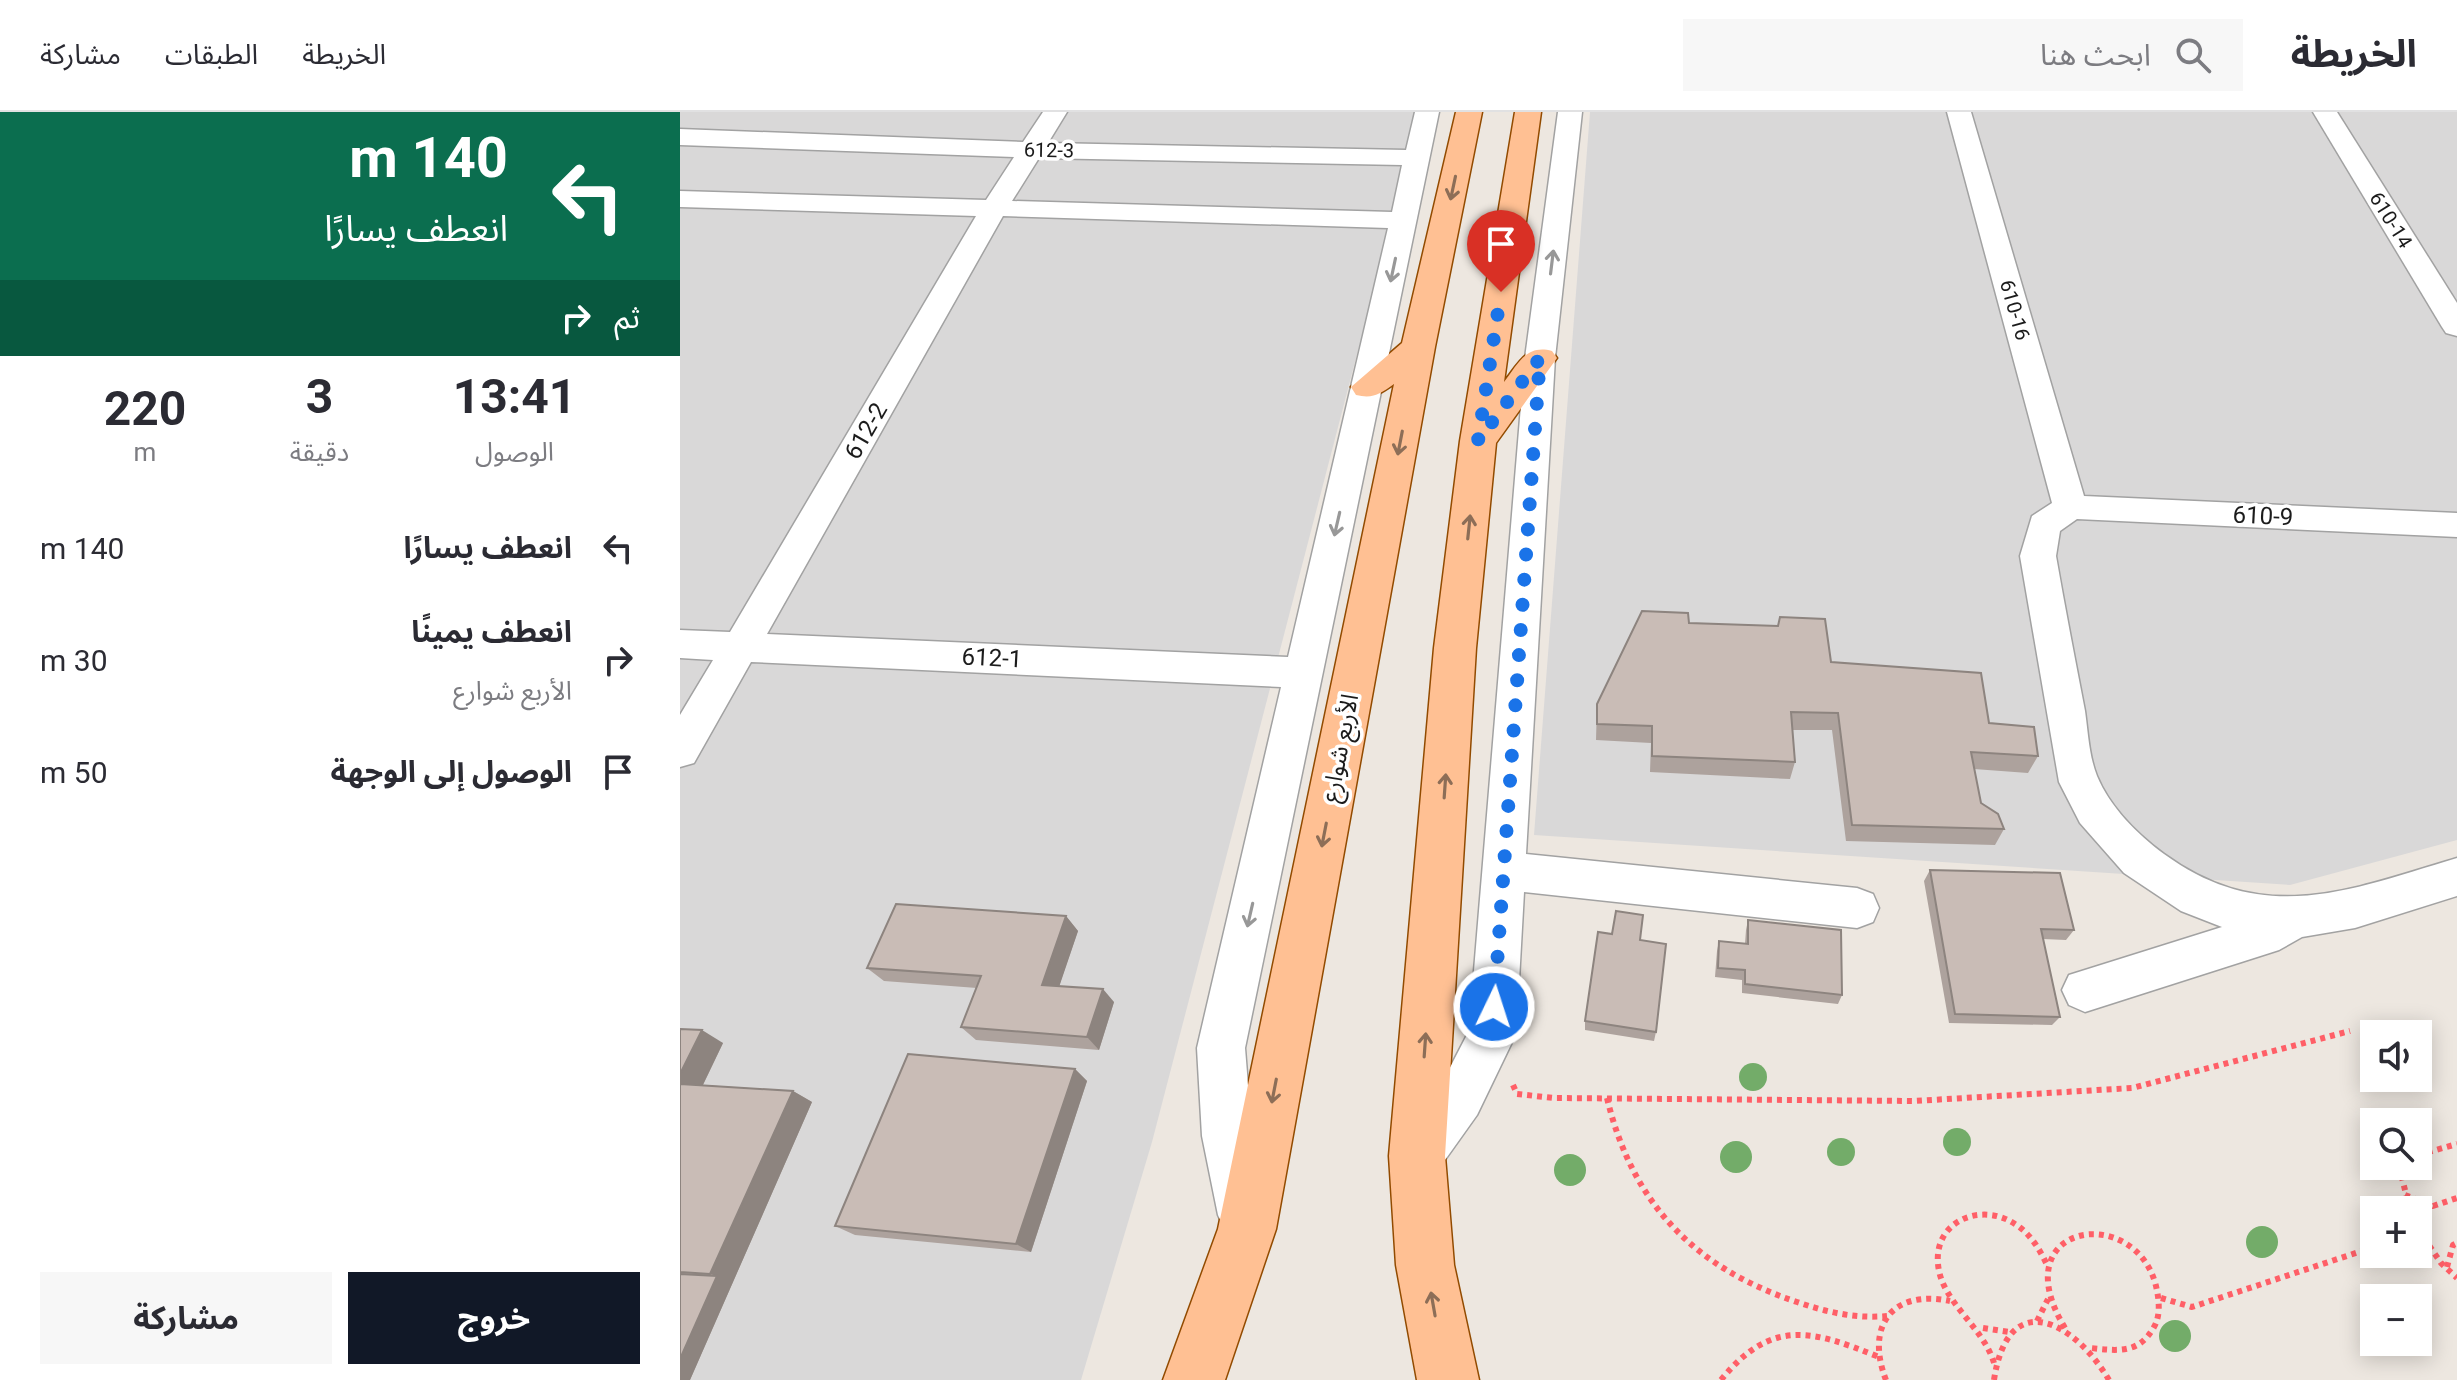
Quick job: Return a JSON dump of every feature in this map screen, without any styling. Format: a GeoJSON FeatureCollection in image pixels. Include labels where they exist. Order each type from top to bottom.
{"type":"FeatureCollection","features":[{"type":"Feature","properties":{"kind":"main road","name":"الأربع شوارع"},"geometry":{"type":"LineString","coordinates":[[1194,1380],[1247,1229],[1418,347],[1469,112]]}},
{"type":"Feature","properties":{"kind":"main road"},"geometry":{"type":"LineString","coordinates":[[1448,1380],[1425,1265],[1417,1156],[1455,648],[1478,441],[1528,112]]}},
{"type":"Feature","properties":{"kind":"main road"},"geometry":{"type":"LineString","coordinates":[[1368,387],[1418,347]]}},
{"type":"Feature","properties":{"kind":"main road"},"geometry":{"type":"LineString","coordinates":[[1478,441],[1540,358]]}},
{"type":"Feature","properties":{"kind":"street"},"geometry":{"type":"LineString","coordinates":[[680,130],[698,112]]}},
{"type":"Feature","properties":{"kind":"street","name":"612-2"},"geometry":{"type":"LineString","coordinates":[[680,751],[995,207],[1055,112]]}},
{"type":"Feature","properties":{"kind":"street"},"geometry":{"type":"LineString","coordinates":[[1247,1229],[1227,1136],[1221,1048],[1427,112]]}},
{"type":"Feature","properties":{"kind":"street"},"geometry":{"type":"LineString","coordinates":[[1417,1156],[1460,1098],[1492,1034],[1540,358],[1570,112]]}},
{"type":"Feature","properties":{"kind":"street","name":"610-16"},"geometry":{"type":"LineString","coordinates":[[1959,112],[2070,507]]}},
{"type":"Feature","properties":{"kind":"street","name":"610-14"},"geometry":{"type":"LineString","coordinates":[[2325,112],[2457,327]]}},
{"type":"Feature","properties":{"kind":"street","name":"612-3"},"geometry":{"type":"LineString","coordinates":[[680,137],[1031,150],[1417,158]]}},
{"type":"Feature","properties":{"kind":"street"},"geometry":{"type":"LineString","coordinates":[[680,199],[1404,220]]}},
{"type":"Feature","properties":{"kind":"street"},"geometry":{"type":"LineString","coordinates":[[2070,507],[2044,525],[2038,556],[2079,782],[2104,827],[2168,882],[2214,905],[2243,913],[2292,918],[2345,909],[2457,877]]}},
{"type":"Feature","properties":{"kind":"street","name":"610-9"},"geometry":{"type":"LineString","coordinates":[[2070,507],[2457,525]]}},
{"type":"Feature","properties":{"kind":"street","name":"612-1"},"geometry":{"type":"LineString","coordinates":[[680,644],[1304,673]]}},
{"type":"Feature","properties":{"kind":"street"},"geometry":{"type":"LineString","coordinates":[[1504,871],[1857,908]]}},
{"type":"Feature","properties":{"kind":"street"},"geometry":{"type":"LineString","coordinates":[[2085,990],[2279,930],[2292,918]]}},
{"type":"Feature","properties":{"kind":"path"},"geometry":{"type":"LineString","coordinates":[[1492,1034],[1517,1094],[1607,1098],[1914,1101],[2132,1088],[2350,1031]]}},
{"type":"Feature","properties":{"kind":"path"},"geometry":{"type":"LineString","coordinates":[[1607,1098],[1611,1126],[1634,1177],[1672,1229],[1698,1252],[1760,1290],[1797,1303],[1853,1315],[1887,1316]]}},
{"type":"Feature","properties":{"kind":"path"},"geometry":{"type":"LineString","coordinates":[[2432,1151],[2457,1144]]}},
{"type":"Feature","properties":{"kind":"path"},"geometry":{"type":"LineString","coordinates":[[2402,1180],[2405,1195],[2433,1206],[2457,1198]]}},
{"type":"Feature","properties":{"kind":"path"},"geometry":{"type":"LineString","coordinates":[[1994,1380],[1990,1344],[1979,1326],[1951,1301],[1942,1285],[1939,1247],[1946,1230],[1958,1219],[1975,1213],[1993,1214],[2027,1232],[2048,1267]]}},
{"type":"Feature","properties":{"kind":"path"},"geometry":{"type":"LineString","coordinates":[[1994,1363],[2001,1340],[2010,1332],[2036,1322],[2043,1315],[2049,1296],[2048,1267],[2054,1252],[2065,1240],[2081,1234],[2118,1241],[2135,1254],[2149,1271],[2160,1298],[2159,1330],[2150,1345],[2118,1357],[2091,1348],[2065,1328],[2049,1296]]}},
{"type":"Feature","properties":{"kind":"path"},"geometry":{"type":"LineString","coordinates":[[2447,1268],[2453,1245],[2457,1243]]}},
{"type":"Feature","properties":{"kind":"path"},"geometry":{"type":"LineString","coordinates":[[2432,1248],[2457,1278]]}},
{"type":"Feature","properties":{"kind":"path"},"geometry":{"type":"LineString","coordinates":[[2160,1298],[2192,1307],[2360,1252]]}},
{"type":"Feature","properties":{"kind":"path"},"geometry":{"type":"LineString","coordinates":[[1886,1380],[1879,1357],[1880,1331],[1887,1316],[1901,1301],[1918,1296],[1951,1301]]}},
{"type":"Feature","properties":{"kind":"path"},"geometry":{"type":"LineString","coordinates":[[2036,1322],[2065,1328]]}},
{"type":"Feature","properties":{"kind":"path"},"geometry":{"type":"LineString","coordinates":[[1979,1326],[2010,1332]]}},
{"type":"Feature","properties":{"kind":"path"},"geometry":{"type":"LineString","coordinates":[[1721,1380],[1737,1357],[1756,1342],[1776,1334],[1802,1333],[1829,1338],[1879,1357]]}},
{"type":"Feature","properties":{"kind":"path"},"geometry":{"type":"LineString","coordinates":[[2091,1348],[2109,1380]]}},
{"type":"Feature","properties":{"kind":"shaded area"},"geometry":{"type":"Polygon","coordinates":[[[680,112],[1420,112],[1152,1142],[1081,1380],[680,1380],[680,112]]]}},
{"type":"Feature","properties":{"kind":"shaded area"},"geometry":{"type":"Polygon","coordinates":[[[1590,112],[2457,112],[2457,840],[2290,885],[1534,835],[1590,112]]]}},
{"type":"Feature","properties":{"kind":"building"},"geometry":{"type":"Polygon","coordinates":[[[1642,611],[1688,613],[1689,623],[1778,626],[1780,617],[1825,619],[1831,662],[1981,673],[1989,723],[2034,727],[2038,756],[1971,752],[1981,803],[1998,814],[2004,829],[1852,825],[1838,713],[1791,712],[1795,762],[1652,756],[1652,726],[1597,724],[1597,704],[1642,611]]]}},
{"type":"Feature","properties":{"kind":"building"},"geometry":{"type":"Polygon","coordinates":[[[1930,870],[2060,873],[2074,930],[2041,929],[2060,1017],[1955,1014],[1930,870]]]}},
{"type":"Feature","properties":{"kind":"building"},"geometry":{"type":"Polygon","coordinates":[[[896,904],[1066,916],[1042,985],[1103,989],[1087,1037],[961,1027],[981,976],[867,968],[896,904]]]}},
{"type":"Feature","properties":{"kind":"building"},"geometry":{"type":"Polygon","coordinates":[[[1616,911],[1643,915],[1640,940],[1666,944],[1656,1032],[1585,1021],[1598,932],[1612,934],[1616,911]]]}},
{"type":"Feature","properties":{"kind":"building"},"geometry":{"type":"Polygon","coordinates":[[[1748,920],[1841,930],[1842,995],[1745,984],[1745,970],[1718,968],[1719,941],[1748,944],[1748,920]]]}},
{"type":"Feature","properties":{"kind":"building"},"geometry":{"type":"Polygon","coordinates":[[[680,1029],[702,1030],[680,1074],[680,1029]]]}},
{"type":"Feature","properties":{"kind":"building"},"geometry":{"type":"Polygon","coordinates":[[[908,1054],[1075,1069],[1016,1244],[835,1226],[908,1054]]]}},
{"type":"Feature","properties":{"kind":"building"},"geometry":{"type":"Polygon","coordinates":[[[680,1084],[793,1091],[710,1274],[680,1272],[680,1084]]]}},
{"type":"Feature","properties":{"kind":"building"},"geometry":{"type":"Polygon","coordinates":[[[680,1274],[717,1276],[680,1359],[680,1274]]]}},
{"type":"Feature","properties":{"kind":"route"},"geometry":{"type":"LineString","coordinates":[[1494,1007],[1540,358],[1513,399],[1478,441],[1501,292]]}}]}
